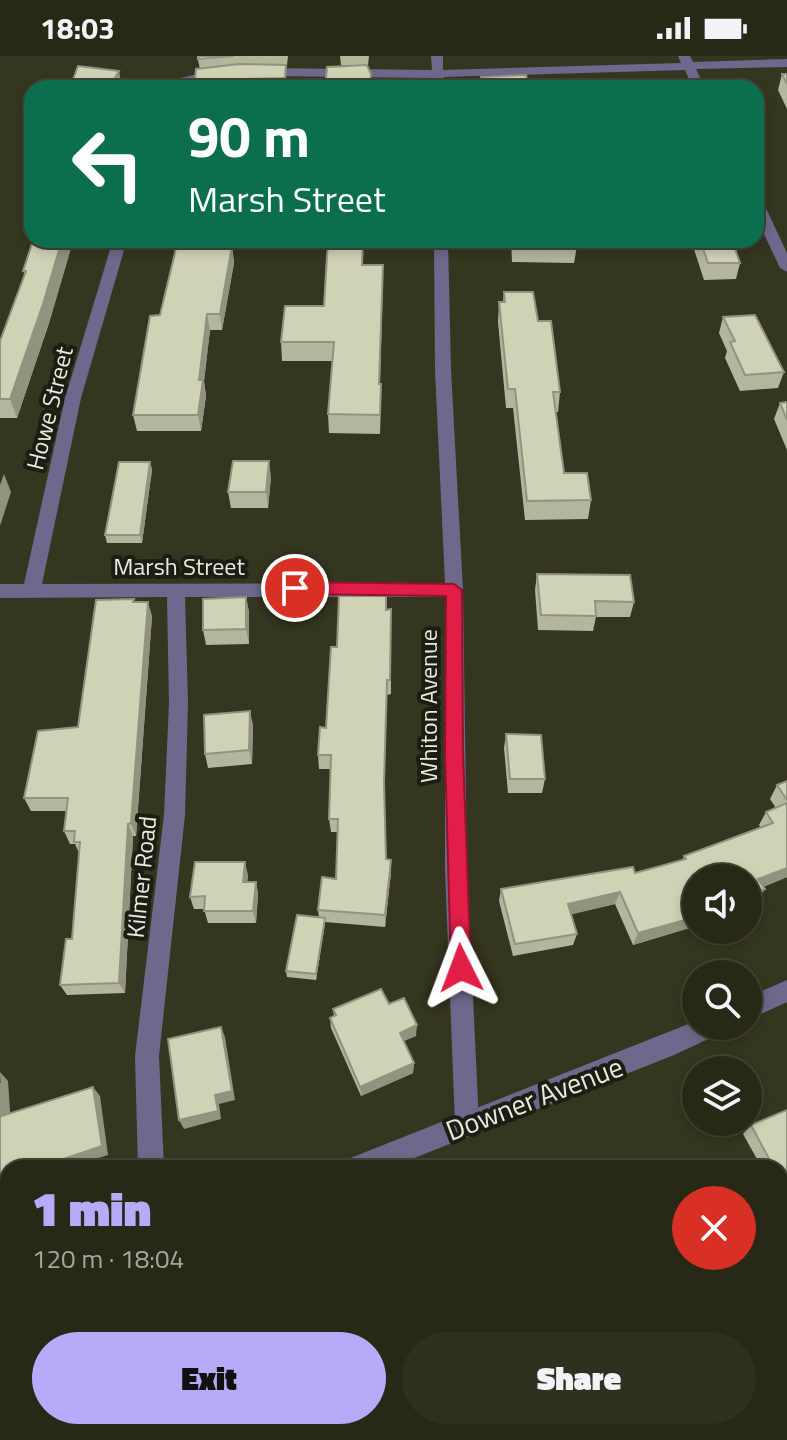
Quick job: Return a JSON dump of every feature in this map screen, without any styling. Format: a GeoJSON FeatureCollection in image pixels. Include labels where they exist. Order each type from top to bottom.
{"type":"FeatureCollection","features":[{"type":"Feature","properties":{"kind":"street"},"geometry":{"type":"LineString","coordinates":[[437,56],[438,80]]}},
{"type":"Feature","properties":{"kind":"street"},"geometry":{"type":"LineString","coordinates":[[686,61],[695,80]]}},
{"type":"Feature","properties":{"kind":"street"},"geometry":{"type":"LineString","coordinates":[[190,80],[235,72],[438,74],[686,61],[787,63]]}},
{"type":"Feature","properties":{"kind":"street"},"geometry":{"type":"LineString","coordinates":[[764,219],[787,268]]}},
{"type":"Feature","properties":{"kind":"street","name":"Howe Street"},"geometry":{"type":"LineString","coordinates":[[32,590],[42,531],[60,468],[73,398],[118,248]]}},
{"type":"Feature","properties":{"kind":"street","name":"Whiton Avenue"},"geometry":{"type":"LineString","coordinates":[[441,248],[443,370],[454,590],[456,869],[467,1124]]}},
{"type":"Feature","properties":{"kind":"street","name":"Marsh Street"},"geometry":{"type":"LineString","coordinates":[[0,591],[454,590]]}},
{"type":"Feature","properties":{"kind":"street","name":"Kilmer Road"},"geometry":{"type":"LineString","coordinates":[[150,1160],[148,1041],[168,889],[177,781],[179,651],[176,591]]}},
{"type":"Feature","properties":{"kind":"street"},"geometry":{"type":"LineString","coordinates":[[762,1003],[787,991]]}},
{"type":"Feature","properties":{"kind":"street","name":"Downer Avenue"},"geometry":{"type":"LineString","coordinates":[[377,1160],[682,1040]]}},
{"type":"Feature","properties":{"kind":"building"},"geometry":{"type":"Polygon","coordinates":[[[199,56],[234,56],[198,59],[199,56]]]}},
{"type":"Feature","properties":{"kind":"building"},"geometry":{"type":"Polygon","coordinates":[[[239,64],[286,65],[285,78],[244,80],[195,80],[196,69],[239,64]]]}},
{"type":"Feature","properties":{"kind":"building"},"geometry":{"type":"Polygon","coordinates":[[[367,65],[371,80],[326,80],[327,67],[367,65]]]}},
{"type":"Feature","properties":{"kind":"building"},"geometry":{"type":"Polygon","coordinates":[[[78,66],[119,71],[114,80],[73,80],[78,66]]]}},
{"type":"Feature","properties":{"kind":"building"},"geometry":{"type":"Polygon","coordinates":[[[526,75],[527,80],[482,80],[481,77],[526,75]]]}},
{"type":"Feature","properties":{"kind":"building"},"geometry":{"type":"Polygon","coordinates":[[[31,248],[60,248],[10,399],[0,399],[0,341],[26,271],[23,271],[31,248]]]}},
{"type":"Feature","properties":{"kind":"building"},"geometry":{"type":"Polygon","coordinates":[[[176,248],[232,248],[220,314],[207,314],[198,415],[133,415],[150,316],[160,315],[176,248]]]}},
{"type":"Feature","properties":{"kind":"building"},"geometry":{"type":"Polygon","coordinates":[[[328,248],[363,248],[362,265],[383,265],[380,415],[328,414],[334,342],[281,342],[285,306],[324,306],[328,248]]]}},
{"type":"Feature","properties":{"kind":"building"},"geometry":{"type":"Polygon","coordinates":[[[703,248],[735,248],[740,263],[708,263],[703,248]]]}},
{"type":"Feature","properties":{"kind":"building"},"geometry":{"type":"Polygon","coordinates":[[[504,292],[533,292],[538,321],[551,321],[560,392],[553,392],[564,473],[587,473],[591,500],[527,501],[515,389],[508,389],[499,302],[505,302],[504,292]]]}},
{"type":"Feature","properties":{"kind":"building"},"geometry":{"type":"Polygon","coordinates":[[[755,315],[784,372],[745,375],[730,342],[735,341],[723,317],[755,315]]]}},
{"type":"Feature","properties":{"kind":"building"},"geometry":{"type":"Polygon","coordinates":[[[787,402],[787,420],[780,403],[787,402]]]}},
{"type":"Feature","properties":{"kind":"building"},"geometry":{"type":"Polygon","coordinates":[[[233,461],[269,461],[266,492],[228,492],[233,461]]]}},
{"type":"Feature","properties":{"kind":"building"},"geometry":{"type":"Polygon","coordinates":[[[119,462],[150,462],[140,535],[105,535],[119,462]]]}},
{"type":"Feature","properties":{"kind":"building"},"geometry":{"type":"Polygon","coordinates":[[[537,574],[630,575],[634,602],[595,601],[596,616],[541,615],[537,574]]]}},
{"type":"Feature","properties":{"kind":"building"},"geometry":{"type":"Polygon","coordinates":[[[339,596],[386,596],[386,610],[391,609],[384,783],[386,859],[391,860],[385,915],[318,910],[322,877],[336,879],[338,819],[329,819],[331,755],[318,755],[320,727],[326,728],[331,647],[337,647],[339,596]]]}},
{"type":"Feature","properties":{"kind":"building"},"geometry":{"type":"Polygon","coordinates":[[[246,597],[246,629],[203,630],[203,599],[246,597]]]}},
{"type":"Feature","properties":{"kind":"building"},"geometry":{"type":"Polygon","coordinates":[[[134,599],[133,602],[148,602],[131,823],[128,824],[119,983],[60,985],[66,939],[72,939],[80,842],[74,842],[75,831],[64,831],[68,798],[24,798],[38,731],[78,727],[96,600],[134,599]]]}},
{"type":"Feature","properties":{"kind":"building"},"geometry":{"type":"Polygon","coordinates":[[[250,711],[249,750],[205,754],[204,715],[250,711]]]}},
{"type":"Feature","properties":{"kind":"building"},"geometry":{"type":"Polygon","coordinates":[[[506,734],[541,735],[545,779],[510,779],[506,734]]]}},
{"type":"Feature","properties":{"kind":"building"},"geometry":{"type":"Polygon","coordinates":[[[787,781],[787,800],[777,785],[787,781]]]}},
{"type":"Feature","properties":{"kind":"building"},"geometry":{"type":"Polygon","coordinates":[[[787,803],[787,868],[762,877],[762,864],[682,864],[682,921],[638,933],[620,892],[568,904],[577,934],[515,944],[501,889],[633,867],[635,873],[686,859],[684,856],[773,823],[766,812],[787,803]]]}},
{"type":"Feature","properties":{"kind":"building"},"geometry":{"type":"Polygon","coordinates":[[[195,862],[245,862],[243,882],[256,882],[253,911],[204,911],[205,896],[190,897],[195,862]]]}},
{"type":"Feature","properties":{"kind":"building"},"geometry":{"type":"Polygon","coordinates":[[[297,915],[325,918],[316,974],[286,971],[297,915]]]}},
{"type":"Feature","properties":{"kind":"building"},"geometry":{"type":"Polygon","coordinates":[[[381,989],[389,1004],[404,998],[417,1025],[400,1033],[414,1063],[360,1087],[330,1018],[336,1015],[333,1009],[381,989]]]}},
{"type":"Feature","properties":{"kind":"building"},"geometry":{"type":"Polygon","coordinates":[[[221,1027],[232,1091],[215,1095],[218,1111],[179,1120],[168,1039],[221,1027]]]}},
{"type":"Feature","properties":{"kind":"building"},"geometry":{"type":"Polygon","coordinates":[[[0,1083],[2,1116],[93,1087],[102,1146],[61,1160],[0,1160],[0,1083]]]}},
{"type":"Feature","properties":{"kind":"building"},"geometry":{"type":"Polygon","coordinates":[[[787,1110],[787,1160],[770,1160],[757,1136],[762,1136],[762,1120],[787,1110]]]}},
{"type":"Feature","properties":{"kind":"route"},"geometry":{"type":"LineString","coordinates":[[295,588],[454,590],[456,869],[461,968]]}}]}
